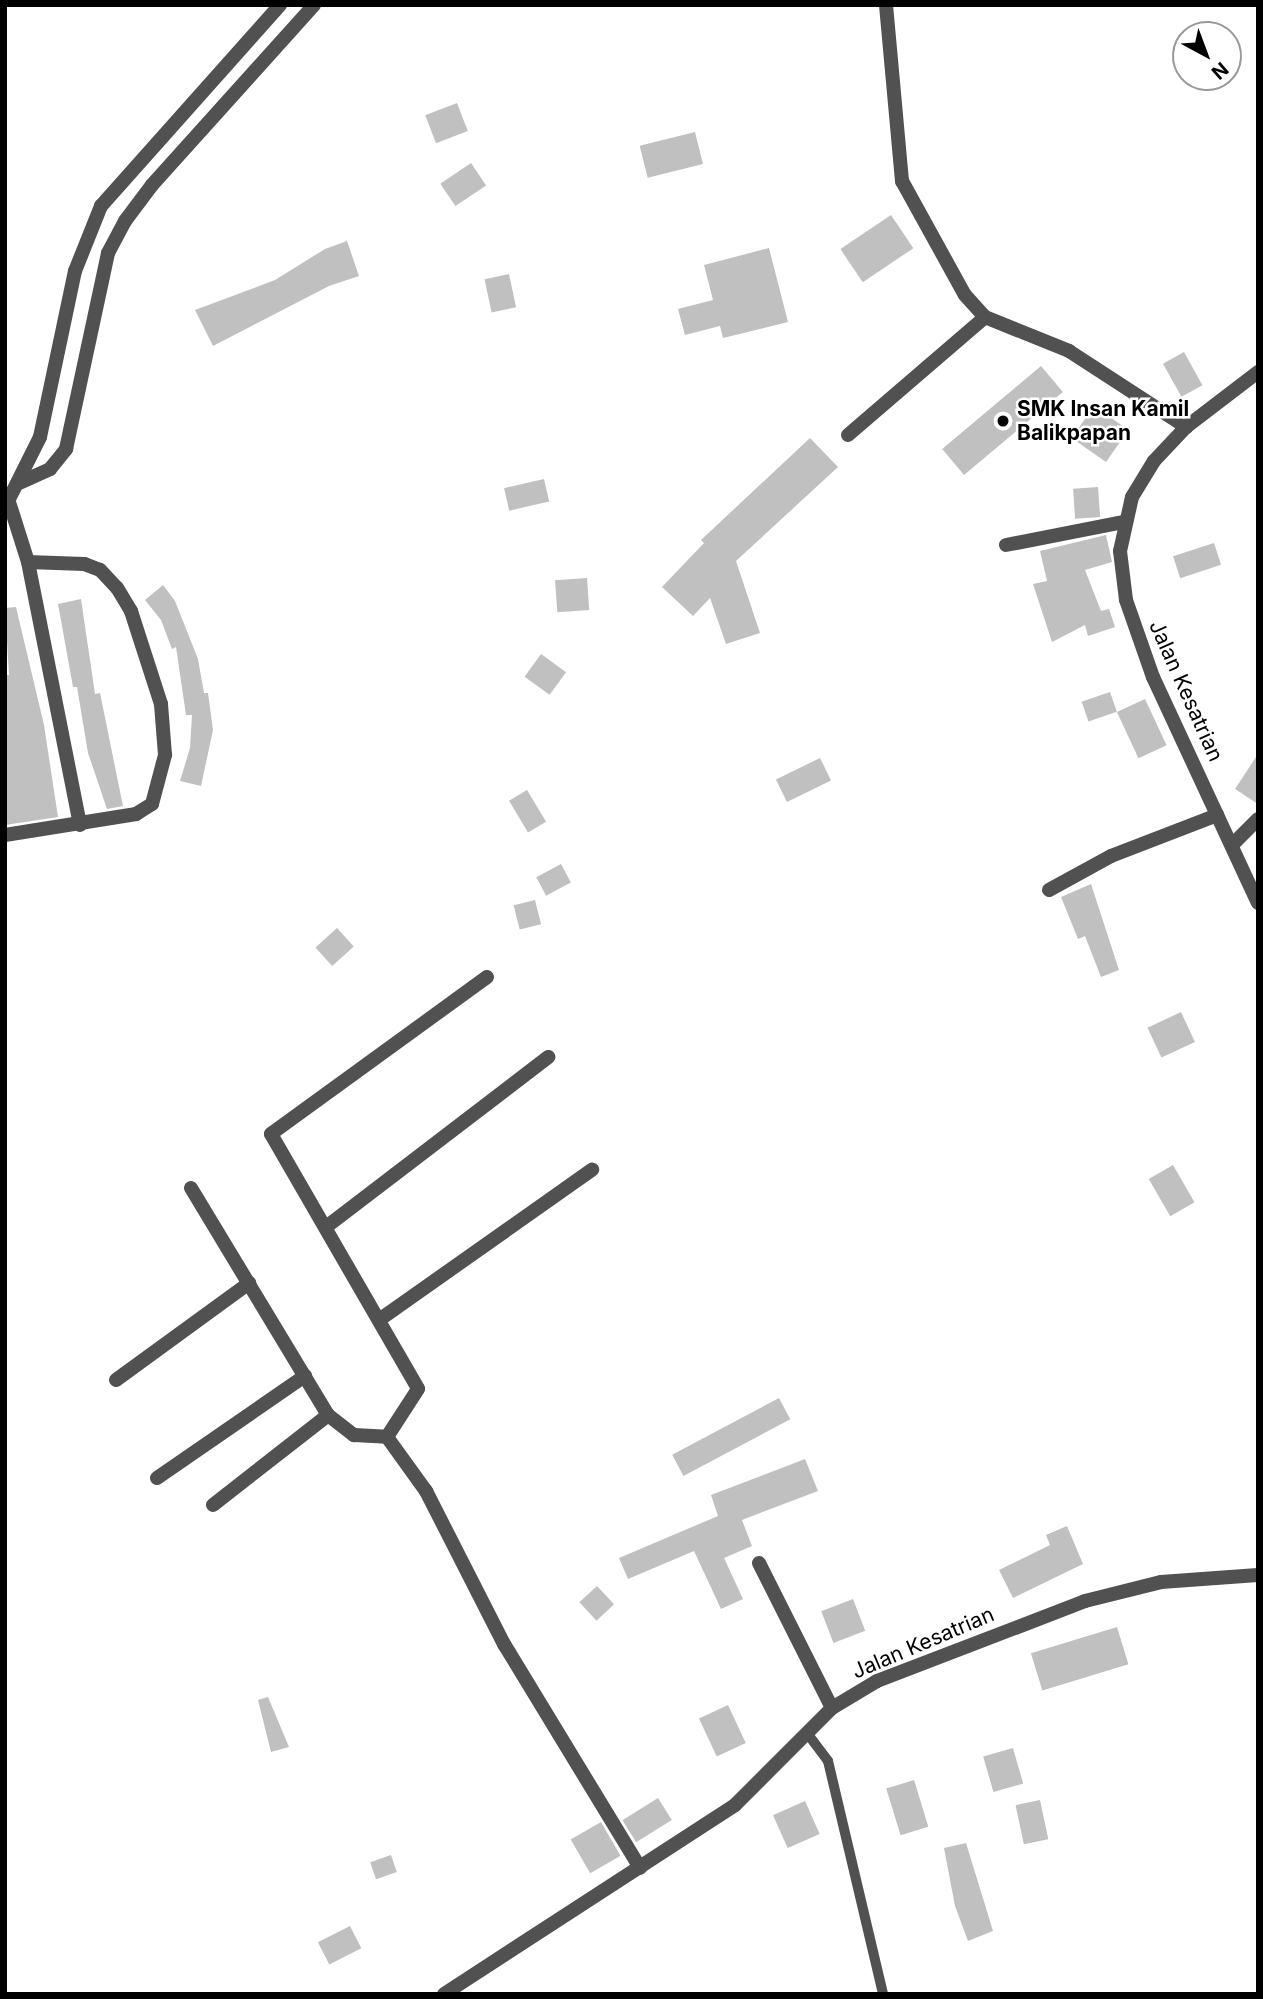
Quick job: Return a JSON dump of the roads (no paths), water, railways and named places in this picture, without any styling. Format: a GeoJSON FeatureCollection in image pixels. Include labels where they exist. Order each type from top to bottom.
{"type":"FeatureCollection","features":[{"type":"Feature","properties":{"kind":"street"},"geometry":{"type":"LineString","coordinates":[[80,825],[28,562],[7,504],[40,437],[75,271],[101,206],[280,5]]}},
{"type":"Feature","properties":{"kind":"street"},"geometry":{"type":"LineString","coordinates":[[19,483],[50,469],[66,449],[108,253],[125,221],[152,185],[314,5]]}},
{"type":"Feature","properties":{"kind":"street"},"geometry":{"type":"LineString","coordinates":[[886,5],[902,181],[965,295],[985,317],[1069,351],[1186,426]]}},
{"type":"Feature","properties":{"kind":"street"},"geometry":{"type":"LineString","coordinates":[[848,435],[985,317]]}},
{"type":"Feature","properties":{"kind":"street","name":"Jalan Kesatrian"},"geometry":{"type":"LineString","coordinates":[[1258,372],[1186,426],[1154,461],[1132,497],[1124,522],[1120,551],[1135,630],[1258,903]]}},
{"type":"Feature","properties":{"kind":"street"},"geometry":{"type":"LineString","coordinates":[[1006,545],[1124,522]]}},
{"type":"Feature","properties":{"kind":"street"},"geometry":{"type":"LineString","coordinates":[[5,835],[114,821],[152,804],[165,755],[161,704],[131,611],[117,588],[100,570],[84,564],[28,562]]}},
{"type":"Feature","properties":{"kind":"street"},"geometry":{"type":"LineString","coordinates":[[1049,890],[1101,860],[1217,815]]}},
{"type":"Feature","properties":{"kind":"street"},"geometry":{"type":"LineString","coordinates":[[1233,844],[1258,819]]}},
{"type":"Feature","properties":{"kind":"street"},"geometry":{"type":"LineString","coordinates":[[387,1437],[418,1389],[271,1134],[487,977]]}},
{"type":"Feature","properties":{"kind":"street"},"geometry":{"type":"LineString","coordinates":[[326,1227],[548,1056]]}},
{"type":"Feature","properties":{"kind":"street"},"geometry":{"type":"LineString","coordinates":[[379,1320],[592,1170]]}},
{"type":"Feature","properties":{"kind":"street"},"geometry":{"type":"LineString","coordinates":[[191,1188],[328,1415],[354,1435],[387,1437]]}},
{"type":"Feature","properties":{"kind":"street"},"geometry":{"type":"LineString","coordinates":[[116,1380],[249,1283]]}},
{"type":"Feature","properties":{"kind":"street"},"geometry":{"type":"LineString","coordinates":[[157,1478],[305,1376]]}},
{"type":"Feature","properties":{"kind":"street"},"geometry":{"type":"LineString","coordinates":[[213,1505],[328,1415]]}},
{"type":"Feature","properties":{"kind":"street"},"geometry":{"type":"LineString","coordinates":[[387,1437],[426,1491],[504,1644],[640,1867]]}},
{"type":"Feature","properties":{"kind":"street"},"geometry":{"type":"LineString","coordinates":[[759,1563],[832,1708]]}},
{"type":"Feature","properties":{"kind":"street","name":"Jalan Kesatrian"},"geometry":{"type":"LineString","coordinates":[[444,1994],[735,1805],[832,1708],[877,1681],[1085,1601],[1161,1582],[1258,1575]]}},
{"type":"Feature","properties":{"kind":"lane"},"geometry":{"type":"LineString","coordinates":[[807,1733],[828,1761],[883,1994]]}},
{"type":"Feature","properties":{"kind":"place","name":"SMK Insan Kamil Balikpapan"},"geometry":{"type":"Point","coordinates":[1003,421]}}]}
